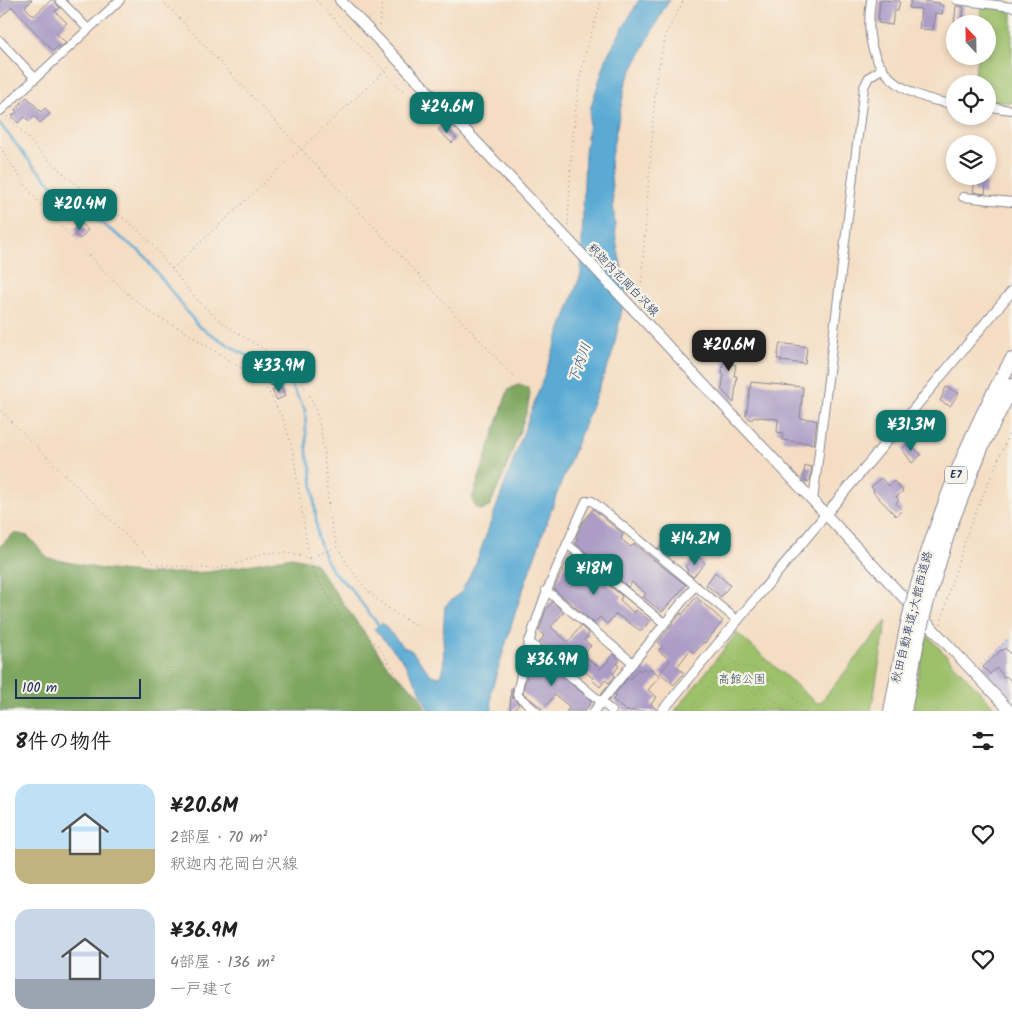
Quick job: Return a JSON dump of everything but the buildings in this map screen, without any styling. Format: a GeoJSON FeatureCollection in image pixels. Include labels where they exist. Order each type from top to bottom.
{"type":"FeatureCollection","features":[{"type":"Feature","properties":{"kind":"highway","name":"秋田自動車道;大館西道路"},"geometry":{"type":"LineString","coordinates":[[891,711],[915,595],[938,522],[952,484],[984,413],[1012,360]]}},
{"type":"Feature","properties":{"kind":"highway","name":"秋田自動車道;大館西道路"},"geometry":{"type":"LineString","coordinates":[[904,711],[925,608],[950,525],[984,443],[1012,386]]}},
{"type":"Feature","properties":{"kind":"main road","name":"釈迦内花岡白沢線"},"geometry":{"type":"LineString","coordinates":[[340,0],[1010,711]]}},
{"type":"Feature","properties":{"kind":"street"},"geometry":{"type":"LineString","coordinates":[[60,0],[88,29]]}},
{"type":"Feature","properties":{"kind":"street"},"geometry":{"type":"LineString","coordinates":[[1,109],[120,0]]}},
{"type":"Feature","properties":{"kind":"street"},"geometry":{"type":"LineString","coordinates":[[871,0],[869,22],[871,44],[883,68],[892,80],[912,93],[936,102],[946,103]]}},
{"type":"Feature","properties":{"kind":"street"},"geometry":{"type":"LineString","coordinates":[[957,0],[1012,7]]}},
{"type":"Feature","properties":{"kind":"street"},"geometry":{"type":"LineString","coordinates":[[0,41],[35,78]]}},
{"type":"Feature","properties":{"kind":"street"},"geometry":{"type":"LineString","coordinates":[[813,501],[864,87],[869,78],[883,68]]}},
{"type":"Feature","properties":{"kind":"street"},"geometry":{"type":"LineString","coordinates":[[996,108],[1012,110]]}},
{"type":"Feature","properties":{"kind":"street"},"geometry":{"type":"LineString","coordinates":[[963,197],[1012,202]]}},
{"type":"Feature","properties":{"kind":"street"},"geometry":{"type":"LineString","coordinates":[[662,711],[1012,292]]}},
{"type":"Feature","properties":{"kind":"street"},"geometry":{"type":"LineString","coordinates":[[536,711],[517,695],[528,641],[546,590],[586,501],[592,501],[737,620]]}},
{"type":"Feature","properties":{"kind":"street"},"geometry":{"type":"LineString","coordinates":[[567,544],[664,623]]}},
{"type":"Feature","properties":{"kind":"street"},"geometry":{"type":"LineString","coordinates":[[594,711],[695,586]]}},
{"type":"Feature","properties":{"kind":"street"},"geometry":{"type":"LineString","coordinates":[[546,590],[633,664]]}},
{"type":"Feature","properties":{"kind":"street"},"geometry":{"type":"LineString","coordinates":[[528,641],[612,711]]}},
{"type":"Feature","properties":{"kind":"path"},"geometry":{"type":"LineString","coordinates":[[162,0],[515,378]]}},
{"type":"Feature","properties":{"kind":"path"},"geometry":{"type":"LineString","coordinates":[[316,0],[432,121]]}},
{"type":"Feature","properties":{"kind":"path"},"geometry":{"type":"LineString","coordinates":[[377,39],[383,0]]}},
{"type":"Feature","properties":{"kind":"path"},"geometry":{"type":"LineString","coordinates":[[568,241],[574,122],[583,65],[602,0]]}},
{"type":"Feature","properties":{"kind":"path"},"geometry":{"type":"LineString","coordinates":[[637,313],[656,80],[666,34],[684,0]]}},
{"type":"Feature","properties":{"kind":"path"},"geometry":{"type":"LineString","coordinates":[[172,269],[397,60]]}},
{"type":"Feature","properties":{"kind":"path"},"geometry":{"type":"LineString","coordinates":[[1,109],[53,164],[93,198],[131,223],[153,245],[186,288],[218,319],[278,357],[305,388],[319,422],[324,451],[330,517],[338,547],[354,575],[375,598],[401,618],[419,626]]}},
{"type":"Feature","properties":{"kind":"path"},"geometry":{"type":"LineString","coordinates":[[0,147],[20,179],[39,203],[132,298],[157,317],[181,329],[264,383],[284,421],[293,452],[309,558],[316,577],[344,622],[377,644],[412,699],[416,711]]}},
{"type":"Feature","properties":{"kind":"path"},"geometry":{"type":"LineString","coordinates":[[0,410],[155,564],[214,568],[240,563],[264,553],[287,553],[309,558],[338,547]]}},
{"type":"Feature","properties":{"kind":"path"},"geometry":{"type":"LineString","coordinates":[[938,635],[949,591],[971,523],[1012,427]]}},
{"type":"Feature","properties":{"kind":"path"},"geometry":{"type":"LineString","coordinates":[[973,672],[1012,635]]}},
{"type":"Feature","properties":{"kind":"path"},"geometry":{"type":"LineString","coordinates":[[715,646],[737,665],[755,668],[808,711]]}},
{"type":"Feature","properties":{"kind":"path"},"geometry":{"type":"LineString","coordinates":[[690,711],[724,668],[756,694],[769,678]]}},
{"type":"Feature","properties":{"kind":"path"},"geometry":{"type":"LineString","coordinates":[[760,689],[787,711]]}},
{"type":"Feature","properties":{"kind":"path"},"geometry":{"type":"LineString","coordinates":[[781,711],[784,708]]}},
{"type":"Feature","properties":{"kind":"shaded area"},"geometry":{"type":"Polygon","coordinates":[[[1012,637],[1012,702],[980,667],[1012,637]]]}},
{"type":"Feature","properties":{"kind":"green space"},"geometry":{"type":"Polygon","coordinates":[[[982,6],[1012,10],[1012,103],[996,101],[996,75],[975,75],[976,65],[996,65],[996,15],[981,15],[982,6]]]}},
{"type":"Feature","properties":{"kind":"green space"},"geometry":{"type":"Polygon","coordinates":[[[519,384],[528,387],[530,393],[527,411],[503,477],[489,507],[481,510],[476,508],[472,499],[508,390],[519,384]]]}},
{"type":"Feature","properties":{"kind":"green space"},"geometry":{"type":"Polygon","coordinates":[[[14,533],[28,536],[48,558],[101,569],[148,574],[209,572],[292,557],[314,562],[390,669],[420,695],[426,711],[0,711],[0,546],[14,533]]]}},
{"type":"Feature","properties":{"kind":"green space","name":"高館公園"},"geometry":{"type":"Polygon","coordinates":[[[887,620],[871,711],[675,711],[737,633],[815,702],[820,703],[887,620]]]}},
{"type":"Feature","properties":{"kind":"green space"},"geometry":{"type":"Polygon","coordinates":[[[927,635],[998,711],[913,711],[915,688],[927,635]]]}},
{"type":"Feature","properties":{"kind":"water","name":"下内川"},"geometry":{"type":"Polygon","coordinates":[[[639,0],[670,0],[626,82],[610,161],[616,239],[626,292],[612,355],[558,491],[517,607],[491,692],[492,711],[429,711],[419,688],[402,659],[374,629],[382,623],[403,647],[411,650],[431,675],[440,677],[444,667],[443,634],[445,606],[462,591],[476,563],[581,274],[585,153],[591,106],[608,54],[639,0]]]}},
{"type":"Feature","properties":{"kind":"waterway"},"geometry":{"type":"LineString","coordinates":[[0,124],[31,163],[60,193],[142,253],[198,326],[240,352],[267,365],[290,383],[305,410],[307,453],[311,469],[318,538],[325,558],[334,573],[349,587],[380,627]]}}]}
